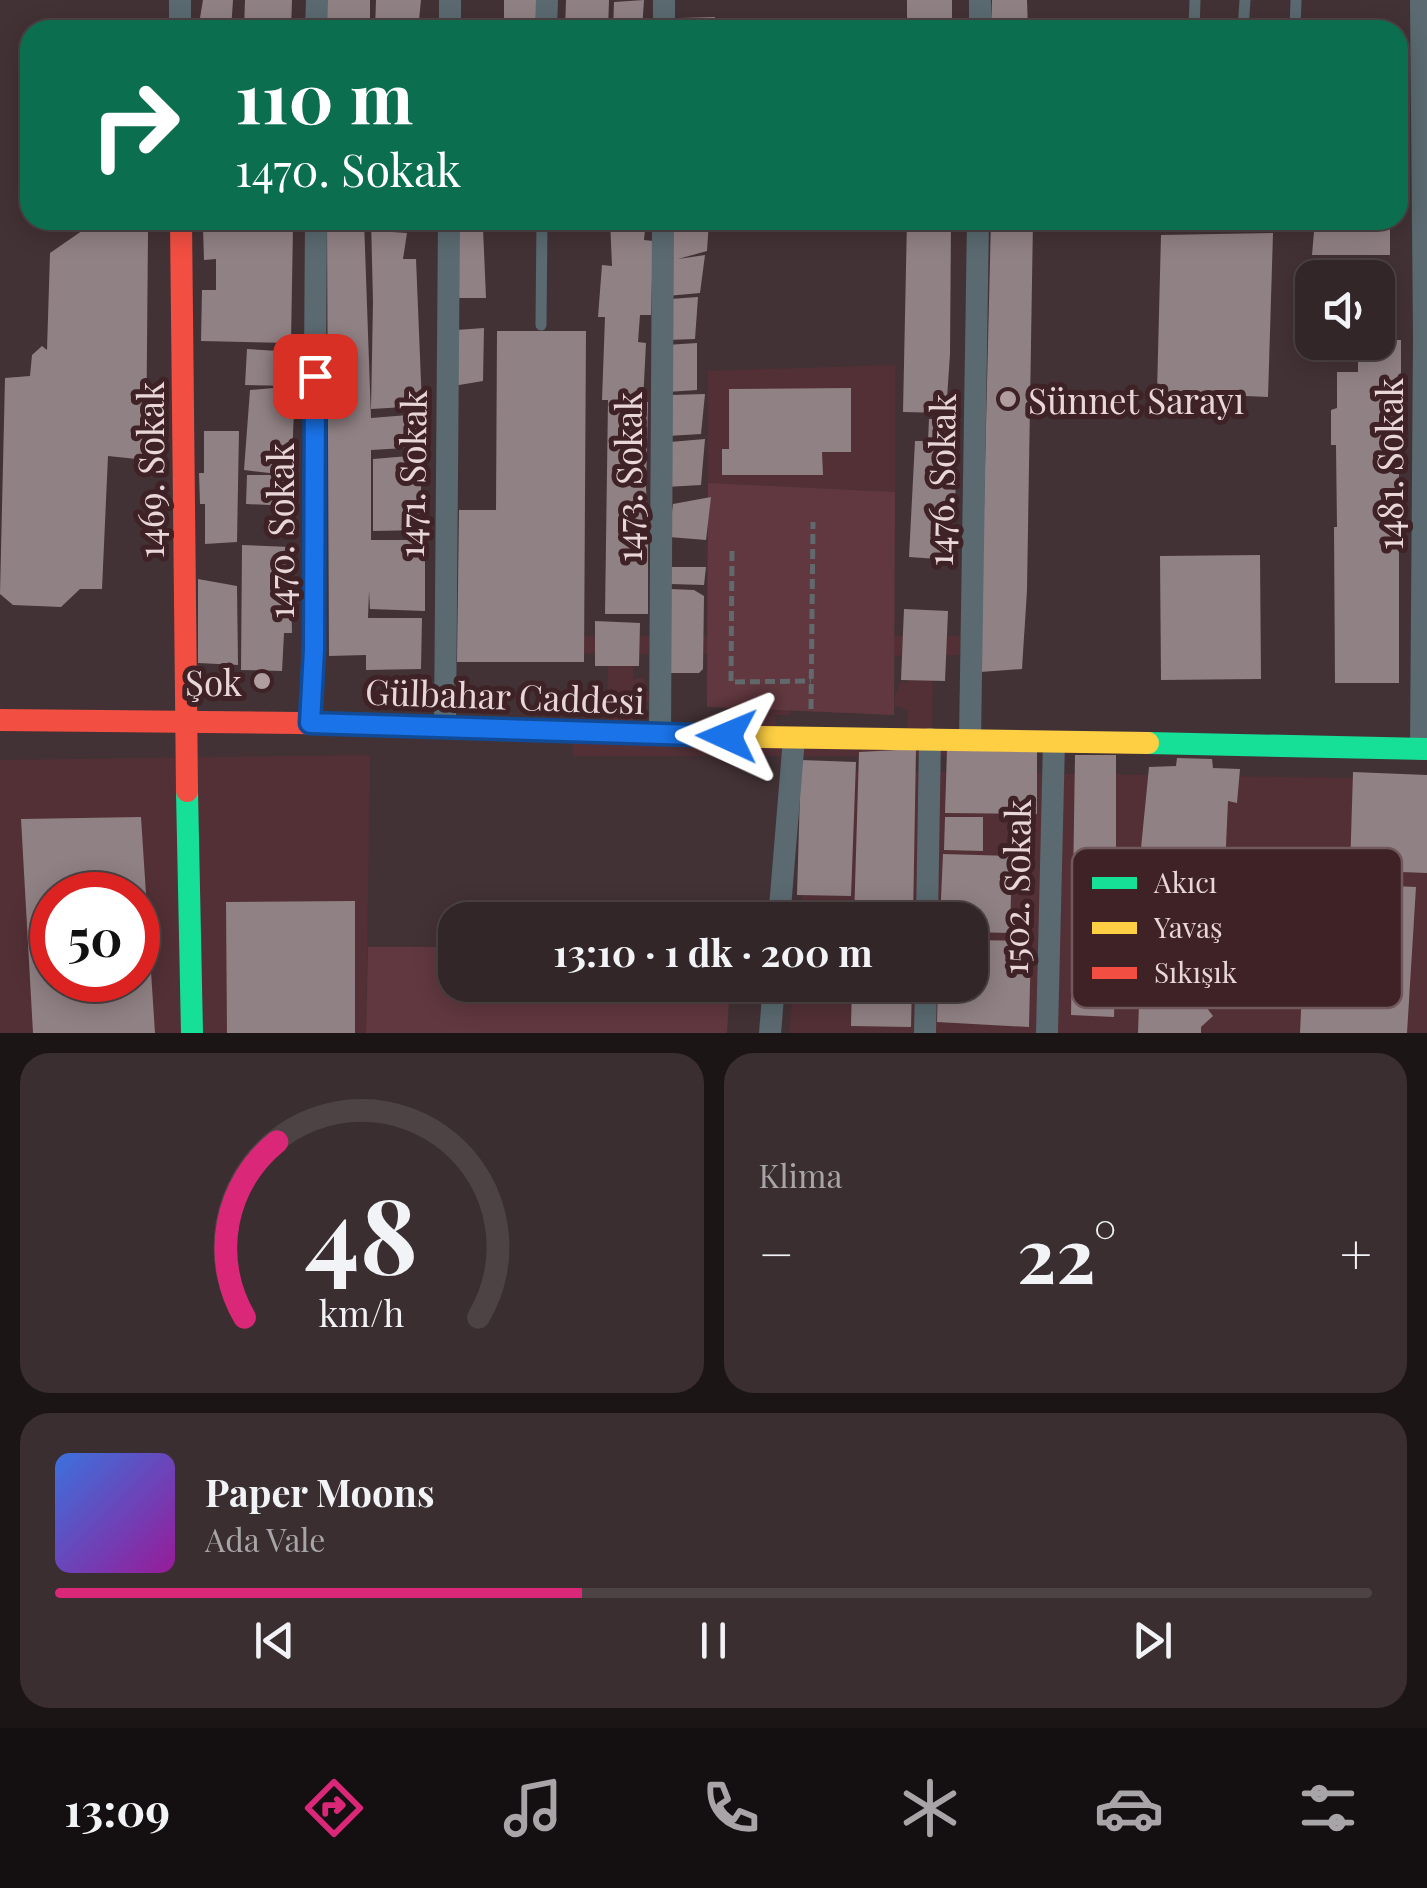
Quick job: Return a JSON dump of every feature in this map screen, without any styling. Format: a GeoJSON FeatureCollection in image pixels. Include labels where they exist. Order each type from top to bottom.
{"type":"FeatureCollection","features":[{"type":"Feature","properties":{"kind":"main road","name":"1469. Sokak"},"geometry":{"type":"LineString","coordinates":[[182,230],[192,1033]]}},
{"type":"Feature","properties":{"kind":"main road","name":"Gülbahar Caddesi"},"geometry":{"type":"LineString","coordinates":[[0,720],[186,720],[660,735],[1424,749]]}},
{"type":"Feature","properties":{"kind":"street","name":"1481. Sokak"},"geometry":{"type":"LineString","coordinates":[[1421,0],[1424,749]]}},
{"type":"Feature","properties":{"kind":"street","name":"1470. Sokak"},"geometry":{"type":"LineString","coordinates":[[310,723],[314,650],[316,230]]}},
{"type":"Feature","properties":{"kind":"street","name":"1471. Sokak"},"geometry":{"type":"LineString","coordinates":[[444,728],[449,230]]}},
{"type":"Feature","properties":{"kind":"street","name":"1473. Sokak"},"geometry":{"type":"LineString","coordinates":[[660,735],[663,230]]}},
{"type":"Feature","properties":{"kind":"street","name":"1476. Sokak"},"geometry":{"type":"LineString","coordinates":[[970,740],[978,230]]}},
{"type":"Feature","properties":{"kind":"street"},"geometry":{"type":"LineString","coordinates":[[781,902],[802,737]]}},
{"type":"Feature","properties":{"kind":"street"},"geometry":{"type":"LineString","coordinates":[[926,902],[930,739]]}},
{"type":"Feature","properties":{"kind":"street","name":"1502. Sokak"},"geometry":{"type":"LineString","coordinates":[[1047,1033],[1054,742]]}},
{"type":"Feature","properties":{"kind":"street"},"geometry":{"type":"LineString","coordinates":[[770,1033],[773,1002]]}},
{"type":"Feature","properties":{"kind":"street"},"geometry":{"type":"LineString","coordinates":[[925,1033],[926,1002]]}},
{"type":"Feature","properties":{"kind":"lane"},"geometry":{"type":"LineString","coordinates":[[541,324],[542,230]]}},
{"type":"Feature","properties":{"kind":"path"},"geometry":{"type":"LineString","coordinates":[[802,737],[811,681],[813,522]]}},
{"type":"Feature","properties":{"kind":"path"},"geometry":{"type":"LineString","coordinates":[[732,552],[731,682],[811,681]]}},
{"type":"Feature","properties":{"kind":"shaded area"},"geometry":{"type":"Polygon","coordinates":[[[895,365],[895,492],[708,483],[708,371],[895,365]]]}},
{"type":"Feature","properties":{"kind":"shaded area"},"geometry":{"type":"Polygon","coordinates":[[[708,483],[895,492],[894,715],[707,707],[708,483]]]}},
{"type":"Feature","properties":{"kind":"shaded area"},"geometry":{"type":"Polygon","coordinates":[[[574,636],[960,636],[960,655],[933,656],[932,737],[960,756],[573,756],[573,737],[608,736],[608,653],[574,654],[574,636]],[[633,654],[633,680],[643,677],[650,701],[633,707],[633,736],[750,737],[750,715],[736,715],[736,688],[750,655],[633,654]],[[775,655],[789,691],[789,715],[775,715],[775,736],[907,737],[908,710],[892,705],[901,681],[907,683],[908,656],[775,655]]]}},
{"type":"Feature","properties":{"kind":"shaded area"},"geometry":{"type":"Polygon","coordinates":[[[370,755],[366,1033],[0,1033],[0,760],[370,755]]]}},
{"type":"Feature","properties":{"kind":"shaded area"},"geometry":{"type":"Polygon","coordinates":[[[813,770],[1427,779],[1427,1033],[789,1033],[792,1002],[988,1002],[988,902],[801,902],[813,770]]]}},
{"type":"Feature","properties":{"kind":"shaded area"},"geometry":{"type":"Polygon","coordinates":[[[368,947],[438,947],[438,1002],[729,1002],[727,1033],[366,1033],[368,947]]]}},
{"type":"Feature","properties":{"kind":"building"},"geometry":{"type":"Polygon","coordinates":[[[203,0],[233,0],[232,20],[200,20],[203,0]]]}},
{"type":"Feature","properties":{"kind":"building"},"geometry":{"type":"Polygon","coordinates":[[[245,0],[292,0],[291,20],[244,20],[245,0]]]}},
{"type":"Feature","properties":{"kind":"building"},"geometry":{"type":"Polygon","coordinates":[[[327,0],[370,0],[370,20],[327,20],[327,0]]]}},
{"type":"Feature","properties":{"kind":"building"},"geometry":{"type":"Polygon","coordinates":[[[376,0],[421,0],[419,20],[375,20],[376,0]]]}},
{"type":"Feature","properties":{"kind":"building"},"geometry":{"type":"Polygon","coordinates":[[[504,0],[540,0],[540,20],[504,20],[504,0]]]}},
{"type":"Feature","properties":{"kind":"building"},"geometry":{"type":"Polygon","coordinates":[[[566,0],[609,0],[608,20],[565,20],[566,0]]]}},
{"type":"Feature","properties":{"kind":"building"},"geometry":{"type":"Polygon","coordinates":[[[644,0],[643,20],[613,20],[614,2],[644,0]]]}},
{"type":"Feature","properties":{"kind":"building"},"geometry":{"type":"Polygon","coordinates":[[[907,0],[952,0],[952,20],[907,20],[907,0]]]}},
{"type":"Feature","properties":{"kind":"building"},"geometry":{"type":"Polygon","coordinates":[[[992,0],[1027,0],[1028,20],[991,20],[992,0]]]}},
{"type":"Feature","properties":{"kind":"building"},"geometry":{"type":"Polygon","coordinates":[[[715,17],[715,20],[681,20],[715,17]]]}},
{"type":"Feature","properties":{"kind":"building"},"geometry":{"type":"Polygon","coordinates":[[[83,230],[148,231],[146,460],[108,456],[102,589],[80,589],[61,607],[13,605],[0,594],[5,378],[30,376],[32,355],[42,346],[47,350],[50,253],[83,230]]]}},
{"type":"Feature","properties":{"kind":"building"},"geometry":{"type":"Polygon","coordinates":[[[203,230],[293,230],[291,343],[201,341],[202,290],[216,290],[216,259],[204,260],[203,230]]]}},
{"type":"Feature","properties":{"kind":"building"},"geometry":{"type":"Polygon","coordinates":[[[327,230],[364,230],[371,418],[421,414],[422,447],[371,450],[371,540],[425,540],[425,611],[370,609],[369,591],[368,618],[422,618],[421,669],[366,670],[366,655],[329,656],[327,230]]]}},
{"type":"Feature","properties":{"kind":"building"},"geometry":{"type":"Polygon","coordinates":[[[371,230],[402,230],[377,231],[407,233],[403,259],[416,259],[422,406],[371,409],[371,230]]]}},
{"type":"Feature","properties":{"kind":"building"},"geometry":{"type":"Polygon","coordinates":[[[459,230],[483,230],[486,298],[457,298],[459,230]]]}},
{"type":"Feature","properties":{"kind":"building"},"geometry":{"type":"Polygon","coordinates":[[[610,230],[645,230],[644,240],[653,241],[651,315],[640,315],[638,342],[646,343],[643,402],[648,402],[648,614],[605,614],[608,400],[602,400],[605,317],[598,317],[602,265],[612,266],[610,230]]]}},
{"type":"Feature","properties":{"kind":"building"},"geometry":{"type":"Polygon","coordinates":[[[672,230],[708,230],[707,251],[678,259],[705,255],[700,293],[667,296],[672,230]]]}},
{"type":"Feature","properties":{"kind":"building"},"geometry":{"type":"Polygon","coordinates":[[[907,230],[951,230],[946,413],[903,412],[907,230]]]}},
{"type":"Feature","properties":{"kind":"building"},"geometry":{"type":"Polygon","coordinates":[[[991,230],[1033,230],[1027,590],[1022,669],[980,672],[991,230]]]}},
{"type":"Feature","properties":{"kind":"building"},"geometry":{"type":"Polygon","coordinates":[[[1314,230],[1390,230],[1390,255],[1312,255],[1314,230]]]}},
{"type":"Feature","properties":{"kind":"building"},"geometry":{"type":"Polygon","coordinates":[[[1273,233],[1268,397],[1157,392],[1161,235],[1273,233]]]}},
{"type":"Feature","properties":{"kind":"building"},"geometry":{"type":"Polygon","coordinates":[[[698,297],[695,339],[667,340],[670,299],[698,297]]]}},
{"type":"Feature","properties":{"kind":"building"},"geometry":{"type":"Polygon","coordinates":[[[484,328],[483,381],[453,386],[456,330],[484,328]]]}},
{"type":"Feature","properties":{"kind":"building"},"geometry":{"type":"Polygon","coordinates":[[[497,331],[586,331],[584,662],[457,662],[459,510],[496,510],[497,331]]]}},
{"type":"Feature","properties":{"kind":"building"},"geometry":{"type":"Polygon","coordinates":[[[1395,340],[1401,340],[1401,408],[1382,408],[1399,409],[1399,683],[1335,683],[1336,445],[1331,445],[1331,410],[1337,408],[1337,372],[1358,372],[1358,361],[1337,360],[1395,360],[1395,340]]]}},
{"type":"Feature","properties":{"kind":"building"},"geometry":{"type":"Polygon","coordinates":[[[697,343],[697,390],[667,392],[666,345],[697,343]]]}},
{"type":"Feature","properties":{"kind":"building"},"geometry":{"type":"Polygon","coordinates":[[[247,349],[294,352],[295,386],[245,385],[247,349]]]}},
{"type":"Feature","properties":{"kind":"building"},"geometry":{"type":"Polygon","coordinates":[[[295,386],[290,506],[246,504],[247,475],[287,475],[244,470],[250,390],[295,386]]]}},
{"type":"Feature","properties":{"kind":"building"},"geometry":{"type":"Polygon","coordinates":[[[851,388],[851,452],[822,452],[823,475],[722,475],[722,449],[729,449],[729,389],[851,388]]]}},
{"type":"Feature","properties":{"kind":"building"},"geometry":{"type":"Polygon","coordinates":[[[705,394],[701,434],[668,436],[671,395],[705,394]]]}},
{"type":"Feature","properties":{"kind":"building"},"geometry":{"type":"Polygon","coordinates":[[[929,419],[959,420],[952,560],[909,557],[915,441],[928,441],[929,419]]]}},
{"type":"Feature","properties":{"kind":"building"},"geometry":{"type":"Polygon","coordinates":[[[204,431],[239,431],[237,542],[205,544],[205,504],[200,504],[199,473],[204,473],[204,431]]]}},
{"type":"Feature","properties":{"kind":"building"},"geometry":{"type":"Polygon","coordinates":[[[705,439],[701,485],[666,487],[670,442],[705,439]]]}},
{"type":"Feature","properties":{"kind":"building"},"geometry":{"type":"Polygon","coordinates":[[[421,455],[421,530],[373,531],[373,459],[421,455]]]}},
{"type":"Feature","properties":{"kind":"building"},"geometry":{"type":"Polygon","coordinates":[[[711,497],[706,540],[669,537],[673,504],[711,497]]]}},
{"type":"Feature","properties":{"kind":"building"},"geometry":{"type":"Polygon","coordinates":[[[242,545],[290,547],[292,633],[284,633],[282,671],[241,670],[242,545]]]}},
{"type":"Feature","properties":{"kind":"building"},"geometry":{"type":"Polygon","coordinates":[[[1260,555],[1261,679],[1161,680],[1160,556],[1260,555]]]}},
{"type":"Feature","properties":{"kind":"building"},"geometry":{"type":"Polygon","coordinates":[[[671,567],[706,567],[704,585],[671,584],[671,567]]]}},
{"type":"Feature","properties":{"kind":"building"},"geometry":{"type":"Polygon","coordinates":[[[198,579],[237,586],[238,665],[198,663],[198,579]]]}},
{"type":"Feature","properties":{"kind":"building"},"geometry":{"type":"Polygon","coordinates":[[[670,589],[694,590],[704,596],[703,669],[699,673],[669,673],[670,589]]]}},
{"type":"Feature","properties":{"kind":"building"},"geometry":{"type":"Polygon","coordinates":[[[904,609],[948,611],[945,681],[901,680],[904,609]]]}},
{"type":"Feature","properties":{"kind":"building"},"geometry":{"type":"Polygon","coordinates":[[[595,621],[640,623],[639,666],[595,666],[595,621]]]}},
{"type":"Feature","properties":{"kind":"building"},"geometry":{"type":"Polygon","coordinates":[[[916,749],[913,902],[855,902],[859,752],[916,749]]]}},
{"type":"Feature","properties":{"kind":"building"},"geometry":{"type":"Polygon","coordinates":[[[947,750],[1037,752],[1037,814],[945,813],[947,750]]]}},
{"type":"Feature","properties":{"kind":"building"},"geometry":{"type":"Polygon","coordinates":[[[1075,755],[1116,755],[1116,848],[1074,848],[1075,755]]]}},
{"type":"Feature","properties":{"kind":"building"},"geometry":{"type":"Polygon","coordinates":[[[1177,758],[1212,759],[1213,768],[1240,769],[1237,803],[1228,801],[1226,848],[1141,848],[1149,767],[1176,766],[1177,758]]]}},
{"type":"Feature","properties":{"kind":"building"},"geometry":{"type":"Polygon","coordinates":[[[801,760],[856,762],[851,896],[797,895],[801,760]]]}},
{"type":"Feature","properties":{"kind":"building"},"geometry":{"type":"Polygon","coordinates":[[[1353,772],[1427,775],[1427,873],[1402,872],[1402,848],[1351,848],[1353,772]]]}},
{"type":"Feature","properties":{"kind":"building"},"geometry":{"type":"Polygon","coordinates":[[[141,817],[145,872],[30,872],[30,980],[21,819],[141,817]]]}},
{"type":"Feature","properties":{"kind":"building"},"geometry":{"type":"Polygon","coordinates":[[[945,817],[983,817],[983,851],[944,850],[945,817]]]}},
{"type":"Feature","properties":{"kind":"building"},"geometry":{"type":"Polygon","coordinates":[[[943,854],[1012,856],[1010,933],[988,932],[988,902],[941,902],[943,854]]]}},
{"type":"Feature","properties":{"kind":"building"},"geometry":{"type":"Polygon","coordinates":[[[1402,886],[1416,887],[1407,1033],[1300,1033],[1301,1008],[1402,1008],[1402,886]]]}},
{"type":"Feature","properties":{"kind":"building"},"geometry":{"type":"Polygon","coordinates":[[[355,901],[355,1033],[227,1033],[226,902],[355,901]]]}},
{"type":"Feature","properties":{"kind":"building"},"geometry":{"type":"Polygon","coordinates":[[[988,940],[1031,941],[1029,1027],[937,1022],[938,1002],[988,1002],[988,940]]]}},
{"type":"Feature","properties":{"kind":"building"},"geometry":{"type":"Polygon","coordinates":[[[1072,950],[1072,1008],[1114,1008],[1114,1017],[1071,1015],[1072,950]]]}},
{"type":"Feature","properties":{"kind":"building"},"geometry":{"type":"Polygon","coordinates":[[[31,1002],[153,1002],[155,1033],[33,1033],[31,1002]]]}},
{"type":"Feature","properties":{"kind":"building"},"geometry":{"type":"Polygon","coordinates":[[[852,1002],[912,1002],[911,1027],[851,1026],[852,1002]]]}},
{"type":"Feature","properties":{"kind":"building"},"geometry":{"type":"Polygon","coordinates":[[[1139,1008],[1207,1008],[1213,1016],[1201,1027],[1201,1033],[1138,1033],[1139,1008]]]}},
{"type":"Feature","properties":{"kind":"traffic: fast"},"geometry":{"type":"LineString","coordinates":[[1148,743],[1427,749]]}},
{"type":"Feature","properties":{"kind":"traffic: fast"},"geometry":{"type":"LineString","coordinates":[[187,791],[192,1033]]}},
{"type":"Feature","properties":{"kind":"traffic: slow"},"geometry":{"type":"LineString","coordinates":[[703,736],[1148,743]]}},
{"type":"Feature","properties":{"kind":"traffic: jam"},"geometry":{"type":"LineString","coordinates":[[181,230],[187,791]]}},
{"type":"Feature","properties":{"kind":"traffic: jam"},"geometry":{"type":"LineString","coordinates":[[0,720],[298,723],[703,736]]}},
{"type":"Feature","properties":{"kind":"place","name":"Sünnet Sarayı"},"geometry":{"type":"Point","coordinates":[1008,399]}},
{"type":"Feature","properties":{"kind":"place","name":"Şok"},"geometry":{"type":"Point","coordinates":[262,681]}},
{"type":"Feature","properties":{"kind":"route"},"geometry":{"type":"LineString","coordinates":[[315,376],[310,723],[727,736]]}}]}
